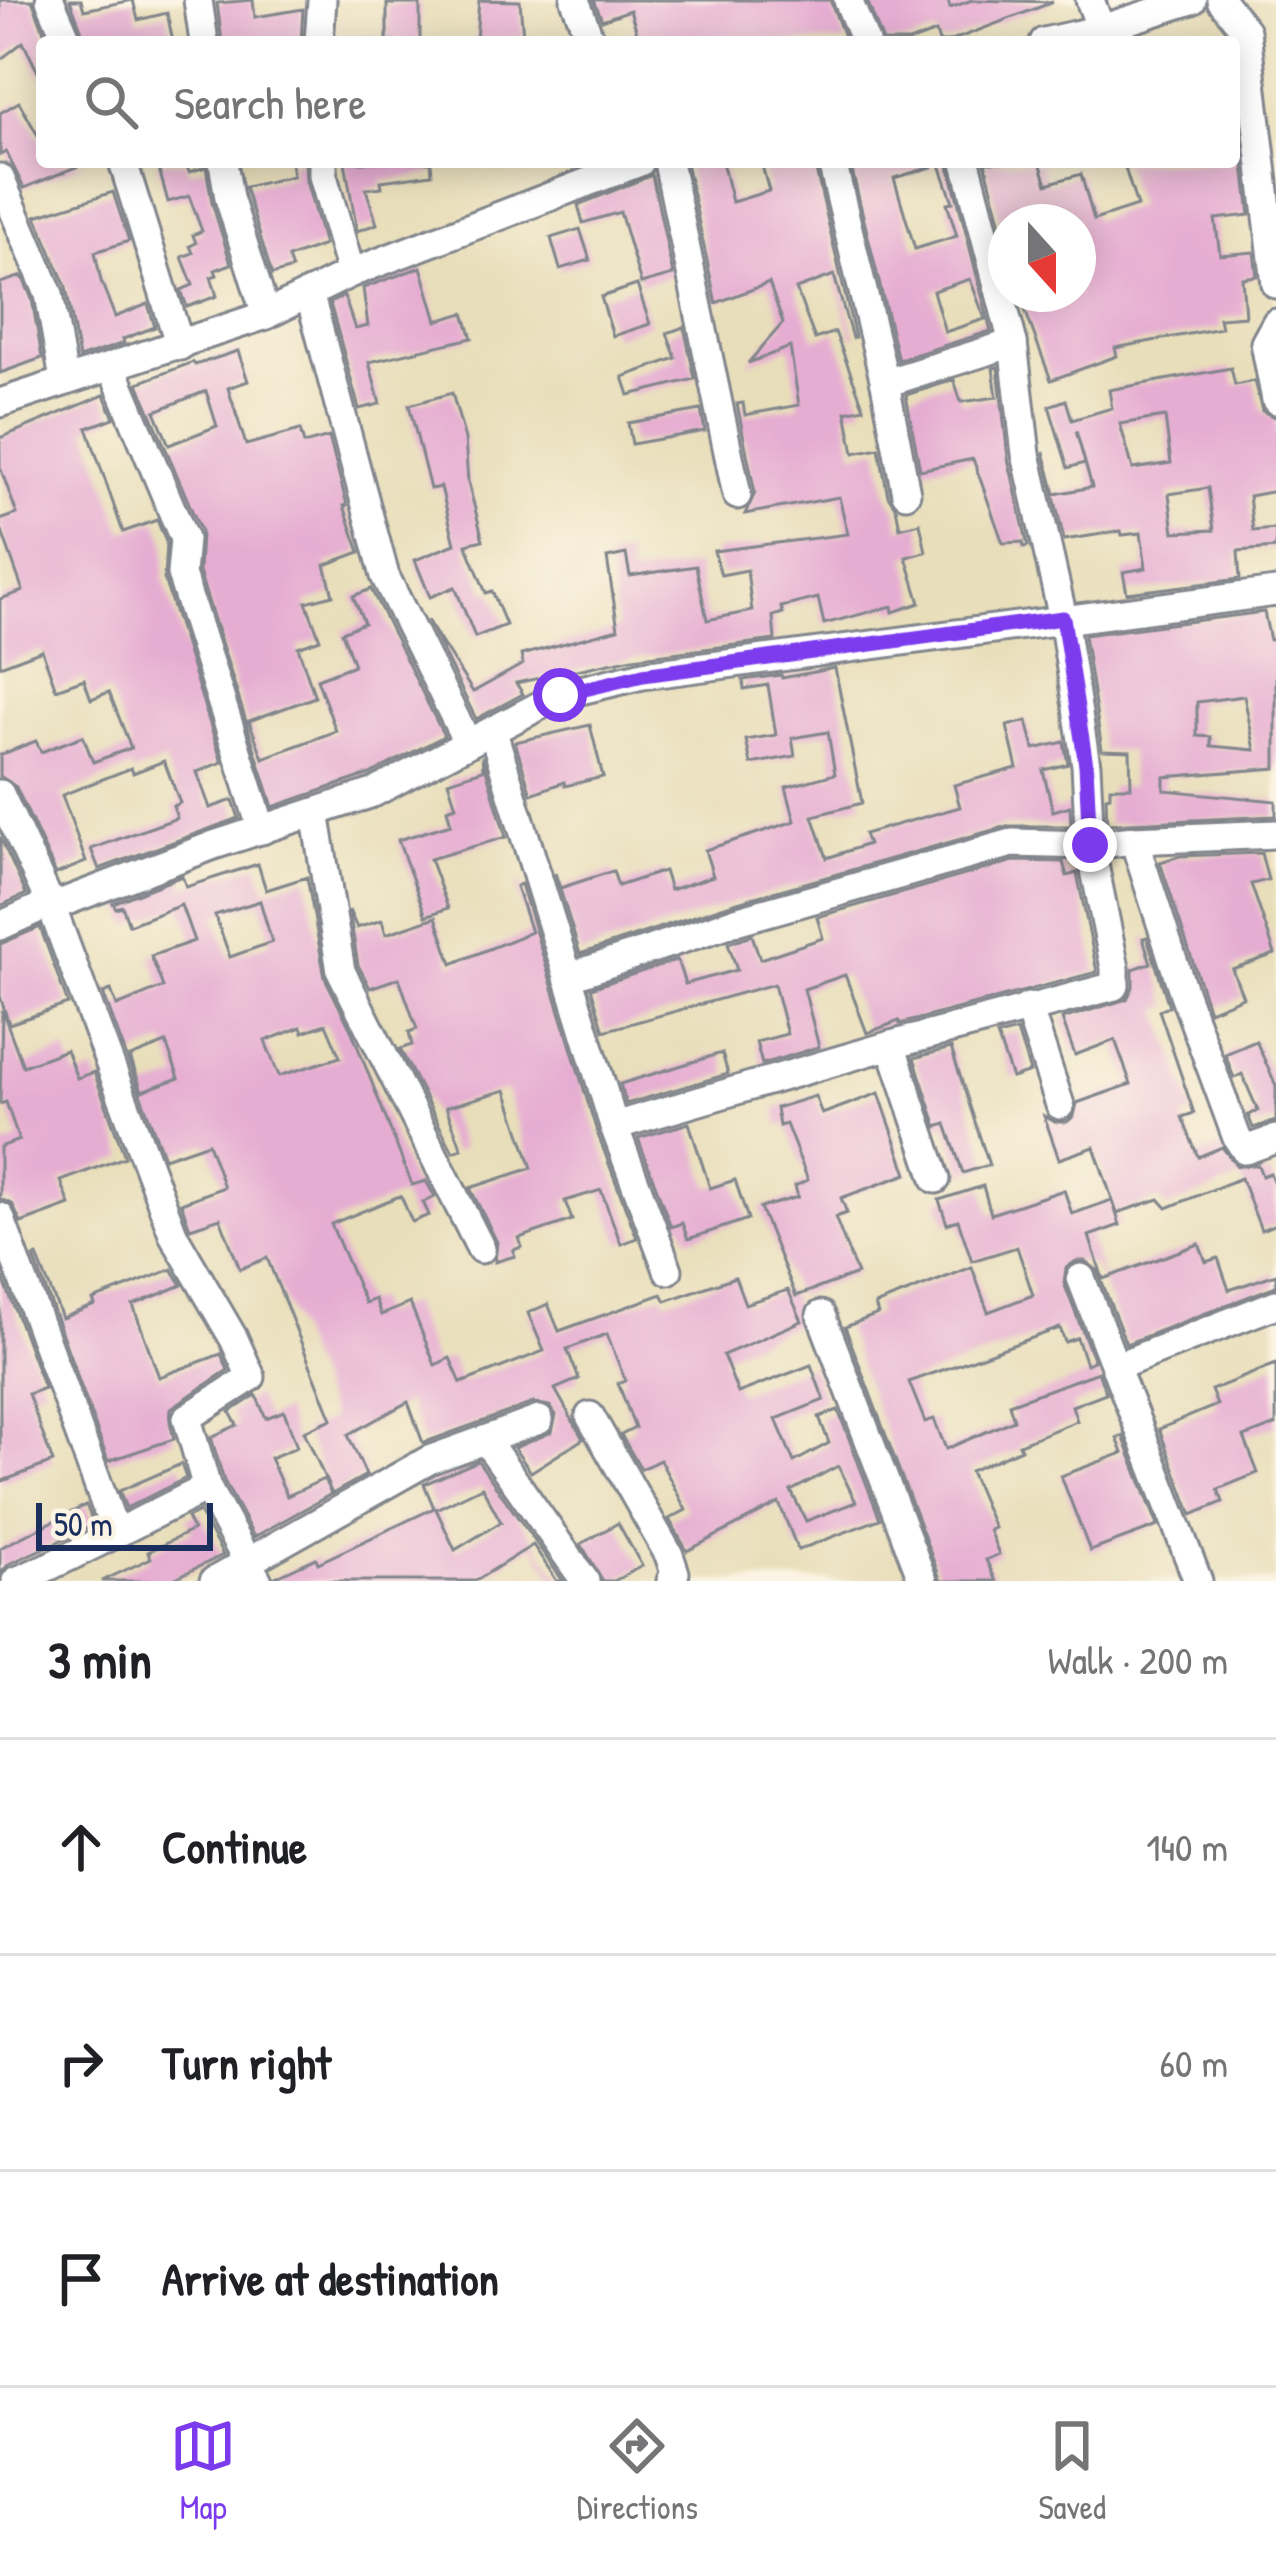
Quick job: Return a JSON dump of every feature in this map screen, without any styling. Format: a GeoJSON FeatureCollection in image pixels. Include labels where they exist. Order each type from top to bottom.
{"type":"FeatureCollection","features":[{"type":"Feature","properties":{"kind":"street"},"geometry":{"type":"LineString","coordinates":[[50,0],[65,36]]}},
{"type":"Feature","properties":{"kind":"street"},"geometry":{"type":"LineString","coordinates":[[198,0],[203,36]]}},
{"type":"Feature","properties":{"kind":"street"},"geometry":{"type":"LineString","coordinates":[[319,36],[322,0]]}},
{"type":"Feature","properties":{"kind":"street"},"geometry":{"type":"LineString","coordinates":[[575,0],[589,36]]}},
{"type":"Feature","properties":{"kind":"street"},"geometry":{"type":"LineString","coordinates":[[848,0],[863,36]]}},
{"type":"Feature","properties":{"kind":"street"},"geometry":{"type":"LineString","coordinates":[[1090,0],[1100,29]]}},
{"type":"Feature","properties":{"kind":"street"},"geometry":{"type":"LineString","coordinates":[[1070,36],[1192,0]]}},
{"type":"Feature","properties":{"kind":"street"},"geometry":{"type":"LineString","coordinates":[[1221,0],[1246,31],[1276,284]]}},
{"type":"Feature","properties":{"kind":"street"},"geometry":{"type":"LineString","coordinates":[[125,168],[180,346]]}},
{"type":"Feature","properties":{"kind":"street"},"geometry":{"type":"LineString","coordinates":[[224,168],[266,315]]}},
{"type":"Feature","properties":{"kind":"street"},"geometry":{"type":"LineString","coordinates":[[324,168],[351,273]]}},
{"type":"Feature","properties":{"kind":"street"},"geometry":{"type":"LineString","coordinates":[[0,403],[266,315],[351,273],[624,168]]}},
{"type":"Feature","properties":{"kind":"street"},"geometry":{"type":"LineString","coordinates":[[669,168],[737,496]]}},
{"type":"Feature","properties":{"kind":"street"},"geometry":{"type":"LineString","coordinates":[[833,168],[906,493]]}},
{"type":"Feature","properties":{"kind":"street"},"geometry":{"type":"LineString","coordinates":[[614,1126],[1115,986],[1090,845],[1086,765],[1063,618],[1026,454],[1013,343],[968,168]]}},
{"type":"Feature","properties":{"kind":"street"},"geometry":{"type":"LineString","coordinates":[[0,178],[50,294],[64,380]]}},
{"type":"Feature","properties":{"kind":"street"},"geometry":{"type":"LineString","coordinates":[[309,293],[385,576],[480,737],[668,1270]]}},
{"type":"Feature","properties":{"kind":"street"},"geometry":{"type":"LineString","coordinates":[[1276,323],[1264,344],[1276,400]]}},
{"type":"Feature","properties":{"kind":"street"},"geometry":{"type":"LineString","coordinates":[[885,383],[1013,343]]}},
{"type":"Feature","properties":{"kind":"street"},"geometry":{"type":"LineString","coordinates":[[112,367],[184,539],[181,574],[262,830]]}},
{"type":"Feature","properties":{"kind":"street"},"geometry":{"type":"LineString","coordinates":[[0,926],[50,903],[373,793],[560,695],[643,675],[1276,592]]}},
{"type":"Feature","properties":{"kind":"street"},"geometry":{"type":"LineString","coordinates":[[0,794],[50,903],[173,1236],[251,1377],[188,1418],[207,1487],[253,1572]]}},
{"type":"Feature","properties":{"kind":"street"},"geometry":{"type":"LineString","coordinates":[[315,812],[340,971],[481,1249]]}},
{"type":"Feature","properties":{"kind":"street"},"geometry":{"type":"LineString","coordinates":[[568,977],[740,920],[1012,843],[1090,845],[1276,835]]}},
{"type":"Feature","properties":{"kind":"street"},"geometry":{"type":"LineString","coordinates":[[1134,840],[1237,1138],[1244,1150],[1276,1139]]}},
{"type":"Feature","properties":{"kind":"street"},"geometry":{"type":"LineString","coordinates":[[1028,1007],[1060,1105]]}},
{"type":"Feature","properties":{"kind":"street"},"geometry":{"type":"LineString","coordinates":[[891,1045],[935,1179]]}},
{"type":"Feature","properties":{"kind":"street"},"geometry":{"type":"LineString","coordinates":[[0,1217],[115,1531]]}},
{"type":"Feature","properties":{"kind":"street"},"geometry":{"type":"LineString","coordinates":[[1082,1278],[1198,1581]]}},
{"type":"Feature","properties":{"kind":"street"},"geometry":{"type":"LineString","coordinates":[[1115,1367],[1276,1304]]}},
{"type":"Feature","properties":{"kind":"street"},"geometry":{"type":"LineString","coordinates":[[821,1315],[923,1581]]}},
{"type":"Feature","properties":{"kind":"street"},"geometry":{"type":"LineString","coordinates":[[590,1416],[669,1555],[675,1573],[670,1581]]}},
{"type":"Feature","properties":{"kind":"street"},"geometry":{"type":"LineString","coordinates":[[214,1581],[253,1572],[429,1460],[539,1420]]}},
{"type":"Feature","properties":{"kind":"street"},"geometry":{"type":"LineString","coordinates":[[487,1442],[585,1581]]}},
{"type":"Feature","properties":{"kind":"street"},"geometry":{"type":"LineString","coordinates":[[16,1581],[65,1572],[115,1531],[207,1487]]}},
{"type":"Feature","properties":{"kind":"building"},"geometry":{"type":"Polygon","coordinates":[[[0,0],[32,0],[46,36],[36,36],[36,68],[23,42],[0,60],[0,0]]]}},
{"type":"Feature","properties":{"kind":"building"},"geometry":{"type":"Polygon","coordinates":[[[70,0],[81,0],[84,10],[133,0],[138,20],[167,13],[172,36],[84,36],[70,0]]]}},
{"type":"Feature","properties":{"kind":"building"},"geometry":{"type":"Polygon","coordinates":[[[253,0],[255,17],[303,9],[301,36],[221,36],[217,3],[253,0]]]}},
{"type":"Feature","properties":{"kind":"building"},"geometry":{"type":"Polygon","coordinates":[[[479,0],[520,1],[523,36],[476,36],[479,0]]]}},
{"type":"Feature","properties":{"kind":"building"},"geometry":{"type":"Polygon","coordinates":[[[594,0],[830,0],[844,36],[638,36],[630,10],[602,20],[594,0]]]}},
{"type":"Feature","properties":{"kind":"building"},"geometry":{"type":"Polygon","coordinates":[[[867,0],[948,0],[950,8],[972,0],[1053,2],[964,36],[937,36],[936,32],[881,36],[867,0]]]}},
{"type":"Feature","properties":{"kind":"building"},"geometry":{"type":"Polygon","coordinates":[[[387,4],[420,4],[420,36],[387,36],[387,4]]]}},
{"type":"Feature","properties":{"kind":"building"},"geometry":{"type":"Polygon","coordinates":[[[19,102],[36,132],[36,168],[74,168],[24,188],[6,152],[0,155],[0,113],[19,102]]]}},
{"type":"Feature","properties":{"kind":"building"},"geometry":{"type":"Polygon","coordinates":[[[1240,132],[1250,215],[1215,219],[1220,255],[1254,252],[1257,276],[1242,278],[1245,316],[1219,318],[1221,328],[1115,348],[1117,356],[1051,380],[1026,312],[1096,312],[1096,219],[1137,206],[1125,168],[1240,168],[1240,132]]]}},
{"type":"Feature","properties":{"kind":"building"},"geometry":{"type":"Polygon","coordinates":[[[159,168],[187,168],[189,172],[206,168],[231,264],[215,270],[217,275],[211,277],[217,296],[187,307],[181,290],[193,285],[182,257],[193,253],[193,235],[202,231],[189,196],[168,202],[159,168]]]}},
{"type":"Feature","properties":{"kind":"building"},"geometry":{"type":"Polygon","coordinates":[[[292,168],[305,168],[324,245],[288,258],[292,269],[272,275],[245,187],[293,176],[292,168]]]}},
{"type":"Feature","properties":{"kind":"building"},"geometry":{"type":"Polygon","coordinates":[[[346,168],[432,168],[432,174],[381,181],[382,187],[366,189],[377,224],[357,231],[346,168]]]}},
{"type":"Feature","properties":{"kind":"building"},"geometry":{"type":"Polygon","coordinates":[[[687,168],[724,168],[732,202],[769,191],[763,168],[815,168],[855,337],[834,275],[796,289],[815,339],[835,332],[864,408],[846,412],[854,453],[879,448],[900,528],[920,523],[926,552],[906,557],[920,603],[824,624],[818,598],[781,607],[783,613],[773,616],[775,640],[633,658],[516,683],[523,694],[476,719],[427,620],[473,692],[523,664],[521,655],[618,629],[607,558],[626,554],[630,576],[696,566],[707,620],[752,611],[747,570],[721,575],[714,551],[848,534],[839,497],[745,514],[755,493],[737,404],[743,403],[745,415],[799,405],[790,347],[748,363],[783,323],[769,283],[716,303],[687,168]]]}},
{"type":"Feature","properties":{"kind":"building"},"geometry":{"type":"Polygon","coordinates":[[[851,168],[929,168],[894,178],[915,249],[957,236],[947,203],[953,202],[941,168],[950,168],[991,331],[898,360],[851,168]],[[970,279],[933,291],[945,332],[985,319],[970,279]]]}},
{"type":"Feature","properties":{"kind":"building"},"geometry":{"type":"Polygon","coordinates":[[[987,168],[1042,168],[1047,184],[1081,174],[1089,204],[996,204],[987,168]]]}},
{"type":"Feature","properties":{"kind":"building"},"geometry":{"type":"Polygon","coordinates":[[[652,175],[673,275],[641,284],[620,212],[583,223],[578,205],[652,175]]]}},
{"type":"Feature","properties":{"kind":"building"},"geometry":{"type":"Polygon","coordinates":[[[113,192],[129,241],[95,252],[101,281],[115,317],[148,304],[155,327],[79,358],[66,287],[36,216],[113,192]]]}},
{"type":"Feature","properties":{"kind":"building"},"geometry":{"type":"Polygon","coordinates":[[[580,229],[590,260],[560,269],[551,238],[580,229]]]}},
{"type":"Feature","properties":{"kind":"building"},"geometry":{"type":"Polygon","coordinates":[[[421,267],[437,321],[464,313],[472,338],[369,362],[380,404],[359,409],[330,303],[344,296],[355,329],[368,326],[363,288],[421,267]]]}},
{"type":"Feature","properties":{"kind":"building"},"geometry":{"type":"Polygon","coordinates":[[[22,276],[32,299],[42,358],[0,373],[0,283],[22,276]]]}},
{"type":"Feature","properties":{"kind":"building"},"geometry":{"type":"Polygon","coordinates":[[[637,285],[650,324],[613,336],[601,297],[637,285]]]}},
{"type":"Feature","properties":{"kind":"building"},"geometry":{"type":"Polygon","coordinates":[[[684,327],[695,379],[629,395],[623,377],[676,358],[667,333],[684,327]]]}},
{"type":"Feature","properties":{"kind":"building"},"geometry":{"type":"Polygon","coordinates":[[[238,351],[248,381],[228,388],[246,445],[300,430],[304,444],[329,437],[360,552],[325,565],[333,595],[306,602],[320,639],[298,647],[315,697],[249,721],[263,758],[336,731],[317,679],[354,665],[342,632],[364,623],[353,596],[371,589],[444,736],[370,774],[273,807],[199,572],[201,532],[138,383],[238,351]],[[206,391],[155,411],[169,445],[217,426],[206,391]]]}},
{"type":"Feature","properties":{"kind":"building"},"geometry":{"type":"Polygon","coordinates":[[[998,367],[1008,458],[1028,546],[1024,547],[1023,542],[1003,543],[973,459],[920,470],[906,395],[954,380],[961,402],[997,397],[993,368],[998,367]]]}},
{"type":"Feature","properties":{"kind":"building"},"geometry":{"type":"Polygon","coordinates":[[[1231,368],[1235,385],[1254,381],[1262,411],[1276,418],[1276,491],[1249,496],[1253,531],[1276,529],[1276,548],[1238,551],[1240,579],[1127,593],[1123,572],[1146,568],[1141,533],[1122,535],[1121,531],[1064,540],[1044,452],[1055,494],[1092,487],[1076,431],[1085,463],[1068,468],[1049,406],[1066,400],[1072,420],[1112,408],[1109,390],[1231,368]],[[1165,417],[1120,424],[1133,469],[1171,463],[1165,417]],[[1208,488],[1169,494],[1174,532],[1214,530],[1208,488]]]}},
{"type":"Feature","properties":{"kind":"building"},"geometry":{"type":"Polygon","coordinates":[[[452,393],[483,540],[466,544],[486,593],[492,591],[506,625],[475,637],[455,587],[430,597],[415,560],[455,544],[441,487],[430,489],[409,405],[452,393]]]}},
{"type":"Feature","properties":{"kind":"building"},"geometry":{"type":"Polygon","coordinates":[[[104,395],[114,418],[87,428],[123,532],[157,520],[166,542],[164,579],[222,762],[197,772],[210,808],[233,800],[239,818],[99,869],[91,849],[177,818],[173,806],[180,803],[164,761],[133,773],[131,768],[62,795],[86,862],[56,874],[16,787],[0,776],[0,755],[36,741],[41,752],[83,736],[93,762],[131,748],[109,692],[91,699],[84,679],[56,689],[42,650],[0,666],[0,599],[23,591],[0,526],[0,520],[17,514],[0,467],[0,438],[104,395]]]}},
{"type":"Feature","properties":{"kind":"building"},"geometry":{"type":"Polygon","coordinates":[[[701,410],[705,431],[632,444],[628,423],[701,410]]]}},
{"type":"Feature","properties":{"kind":"building"},"geometry":{"type":"Polygon","coordinates":[[[1264,612],[1270,640],[1276,639],[1276,768],[1164,777],[1164,790],[1276,801],[1276,816],[1107,824],[1110,787],[1131,787],[1130,751],[1102,750],[1084,635],[1264,612]],[[1244,696],[1197,702],[1197,736],[1211,737],[1211,746],[1255,750],[1244,696]]]}},
{"type":"Feature","properties":{"kind":"building"},"geometry":{"type":"Polygon","coordinates":[[[835,668],[862,803],[813,816],[827,858],[868,844],[864,834],[960,807],[954,785],[1017,768],[1007,726],[1027,721],[1034,749],[1064,742],[1068,764],[1043,770],[1053,811],[1070,806],[1071,826],[1007,826],[734,903],[580,954],[555,873],[560,888],[613,871],[618,886],[664,871],[670,890],[713,876],[705,850],[795,821],[786,787],[835,774],[828,732],[792,738],[795,756],[751,764],[746,740],[776,735],[768,685],[744,689],[743,680],[835,668]]]}},
{"type":"Feature","properties":{"kind":"building"},"geometry":{"type":"Polygon","coordinates":[[[590,725],[603,777],[565,786],[564,782],[531,794],[515,742],[590,725]]]}},
{"type":"Feature","properties":{"kind":"building"},"geometry":{"type":"Polygon","coordinates":[[[482,756],[506,837],[430,859],[448,908],[426,916],[398,840],[451,824],[447,809],[456,806],[448,781],[483,770],[482,756]]]}},
{"type":"Feature","properties":{"kind":"building"},"geometry":{"type":"Polygon","coordinates":[[[0,837],[26,894],[0,906],[0,837]]]}},
{"type":"Feature","properties":{"kind":"building"},"geometry":{"type":"Polygon","coordinates":[[[1261,853],[1268,880],[1251,884],[1275,954],[1232,969],[1243,997],[1209,1011],[1160,862],[1180,856],[1261,853]]]}},
{"type":"Feature","properties":{"kind":"building"},"geometry":{"type":"Polygon","coordinates":[[[1014,861],[1063,862],[1067,876],[1077,873],[1097,972],[867,1033],[845,975],[804,989],[819,1047],[762,1064],[756,1042],[787,1034],[774,984],[604,1031],[591,988],[677,960],[685,984],[737,970],[728,943],[752,935],[760,959],[823,938],[817,917],[1014,861]]]}},
{"type":"Feature","properties":{"kind":"building"},"geometry":{"type":"Polygon","coordinates":[[[258,864],[266,890],[307,877],[325,978],[352,1032],[412,1185],[426,1181],[435,1197],[423,1202],[429,1215],[412,1222],[401,1196],[331,1224],[365,1303],[375,1299],[381,1315],[410,1303],[435,1365],[450,1358],[461,1383],[544,1351],[528,1313],[548,1304],[559,1331],[662,1294],[666,1301],[735,1277],[745,1304],[788,1290],[802,1321],[723,1355],[738,1393],[811,1365],[824,1400],[776,1419],[794,1462],[829,1443],[819,1417],[838,1410],[880,1519],[798,1550],[779,1503],[687,1551],[669,1519],[686,1510],[660,1460],[641,1469],[621,1435],[635,1428],[618,1383],[625,1380],[607,1334],[567,1349],[579,1379],[555,1389],[583,1439],[531,1472],[514,1448],[552,1432],[556,1415],[550,1406],[533,1403],[423,1443],[408,1402],[348,1435],[366,1475],[332,1494],[304,1431],[332,1419],[267,1258],[240,1269],[220,1218],[190,1228],[181,1203],[224,1187],[208,1143],[164,1158],[103,993],[111,990],[117,1006],[163,987],[151,956],[194,941],[181,905],[129,925],[122,906],[116,908],[113,903],[182,876],[186,887],[258,864]],[[260,901],[215,915],[230,957],[272,942],[260,901]],[[326,1024],[303,1032],[301,1027],[265,1041],[279,1076],[340,1057],[326,1024]],[[166,1043],[130,1057],[142,1091],[179,1078],[166,1043]],[[838,1466],[791,1491],[806,1521],[856,1502],[838,1466]]]}},
{"type":"Feature","properties":{"kind":"building"},"geometry":{"type":"Polygon","coordinates":[[[521,884],[597,1132],[637,1238],[621,1244],[601,1190],[565,1201],[572,1220],[519,1238],[522,1247],[513,1250],[515,1256],[495,1262],[497,1242],[470,1188],[532,1168],[506,1090],[446,1107],[462,1149],[453,1152],[400,1049],[412,1045],[409,1032],[417,1029],[399,978],[370,988],[358,965],[349,910],[357,928],[382,920],[386,934],[436,917],[452,964],[531,932],[516,886],[521,884]]]}},
{"type":"Feature","properties":{"kind":"building"},"geometry":{"type":"Polygon","coordinates":[[[40,927],[68,1004],[9,1024],[0,996],[0,944],[40,927]]]}},
{"type":"Feature","properties":{"kind":"building"},"geometry":{"type":"Polygon","coordinates":[[[1147,937],[1169,1006],[1159,1010],[1194,1113],[1182,1117],[1198,1157],[1222,1147],[1237,1166],[1258,1165],[1262,1176],[1270,1173],[1276,1189],[1276,1224],[1261,1230],[1241,1178],[1167,1208],[1159,1199],[1117,1213],[1094,1147],[1059,1159],[1044,1116],[1067,1122],[1077,1103],[1131,1084],[1115,1040],[1075,1055],[1062,1019],[1127,999],[1133,969],[1151,963],[1143,938],[1147,937]]]}},
{"type":"Feature","properties":{"kind":"building"},"geometry":{"type":"Polygon","coordinates":[[[2,1010],[23,1066],[66,1050],[77,1078],[94,1072],[125,1157],[61,1181],[70,1205],[21,1223],[12,1204],[0,1199],[0,1147],[19,1140],[6,1102],[0,1104],[2,1010]]]}},
{"type":"Feature","properties":{"kind":"building"},"geometry":{"type":"Polygon","coordinates":[[[1017,1031],[1030,1072],[1012,1078],[997,1036],[1017,1031]]]}},
{"type":"Feature","properties":{"kind":"building"},"geometry":{"type":"Polygon","coordinates":[[[1256,1041],[1276,1086],[1276,1121],[1253,1128],[1248,1115],[1258,1111],[1242,1074],[1234,1078],[1225,1054],[1256,1041]]]}},
{"type":"Feature","properties":{"kind":"building"},"geometry":{"type":"Polygon","coordinates":[[[951,1048],[989,1165],[963,1173],[946,1124],[937,1127],[914,1058],[951,1048]]]}},
{"type":"Feature","properties":{"kind":"building"},"geometry":{"type":"Polygon","coordinates":[[[722,1053],[728,1074],[626,1104],[620,1084],[722,1053]]]}},
{"type":"Feature","properties":{"kind":"building"},"geometry":{"type":"Polygon","coordinates":[[[879,1093],[907,1174],[841,1198],[847,1213],[835,1217],[857,1274],[796,1296],[760,1208],[798,1197],[795,1186],[808,1180],[786,1124],[779,1126],[776,1108],[815,1096],[822,1114],[879,1093]]]}},
{"type":"Feature","properties":{"kind":"building"},"geometry":{"type":"Polygon","coordinates":[[[689,1123],[710,1188],[735,1180],[748,1219],[688,1239],[682,1223],[671,1227],[638,1138],[689,1123]]]}},
{"type":"Feature","properties":{"kind":"building"},"geometry":{"type":"Polygon","coordinates":[[[983,1186],[991,1214],[1064,1190],[1072,1214],[1112,1200],[1120,1225],[1089,1236],[1103,1279],[1199,1244],[1206,1262],[1218,1258],[1229,1290],[1276,1274],[1276,1286],[1126,1344],[1097,1270],[1076,1261],[1066,1268],[1064,1283],[1094,1361],[1086,1364],[1077,1338],[1065,1342],[1060,1328],[909,1382],[925,1422],[934,1419],[946,1449],[1014,1420],[1009,1404],[1098,1372],[1106,1393],[1072,1406],[1077,1421],[1019,1444],[1021,1449],[970,1471],[994,1528],[989,1530],[999,1554],[986,1560],[996,1581],[941,1581],[845,1327],[878,1314],[875,1305],[972,1267],[988,1312],[1033,1295],[1017,1247],[972,1261],[958,1220],[947,1224],[939,1200],[983,1186]]]}},
{"type":"Feature","properties":{"kind":"building"},"geometry":{"type":"Polygon","coordinates":[[[37,1256],[62,1318],[95,1305],[93,1300],[172,1269],[182,1285],[133,1305],[159,1377],[221,1354],[228,1370],[171,1408],[174,1439],[108,1461],[37,1256]]]}},
{"type":"Feature","properties":{"kind":"building"},"geometry":{"type":"Polygon","coordinates":[[[0,1270],[44,1388],[28,1394],[53,1462],[0,1482],[0,1270]]]}},
{"type":"Feature","properties":{"kind":"building"},"geometry":{"type":"Polygon","coordinates":[[[1276,1364],[1276,1425],[1244,1437],[1258,1473],[1218,1489],[1223,1502],[1192,1515],[1159,1429],[1217,1405],[1211,1390],[1276,1364]]]}},
{"type":"Feature","properties":{"kind":"building"},"geometry":{"type":"Polygon","coordinates":[[[256,1395],[266,1418],[284,1411],[297,1447],[270,1458],[287,1496],[324,1479],[331,1494],[254,1537],[224,1481],[211,1437],[237,1425],[230,1412],[256,1395]]]}},
{"type":"Feature","properties":{"kind":"building"},"geometry":{"type":"Polygon","coordinates":[[[1123,1436],[1158,1526],[1090,1551],[1061,1476],[1123,1453],[1117,1438],[1123,1436]]]}},
{"type":"Feature","properties":{"kind":"building"},"geometry":{"type":"Polygon","coordinates":[[[478,1461],[563,1581],[557,1581],[533,1545],[475,1581],[276,1581],[275,1577],[316,1558],[318,1563],[434,1508],[424,1484],[478,1461]],[[482,1487],[436,1509],[455,1550],[501,1522],[482,1487]]]}},
{"type":"Feature","properties":{"kind":"building"},"geometry":{"type":"Polygon","coordinates":[[[181,1464],[186,1478],[126,1508],[119,1491],[181,1464]]]}},
{"type":"Feature","properties":{"kind":"building"},"geometry":{"type":"Polygon","coordinates":[[[86,1505],[94,1525],[9,1564],[0,1574],[0,1548],[86,1505]]]}},
{"type":"Feature","properties":{"kind":"building"},"geometry":{"type":"Polygon","coordinates":[[[199,1512],[223,1555],[169,1581],[102,1581],[151,1558],[148,1552],[193,1530],[187,1518],[199,1512]]]}},
{"type":"Feature","properties":{"kind":"building"},"geometry":{"type":"Polygon","coordinates":[[[618,1523],[642,1566],[614,1581],[603,1581],[581,1544],[618,1523]]]}},
{"type":"Feature","properties":{"kind":"route"},"geometry":{"type":"LineString","coordinates":[[560,695],[643,675],[1063,618],[1086,765],[1090,845]]}}]}
